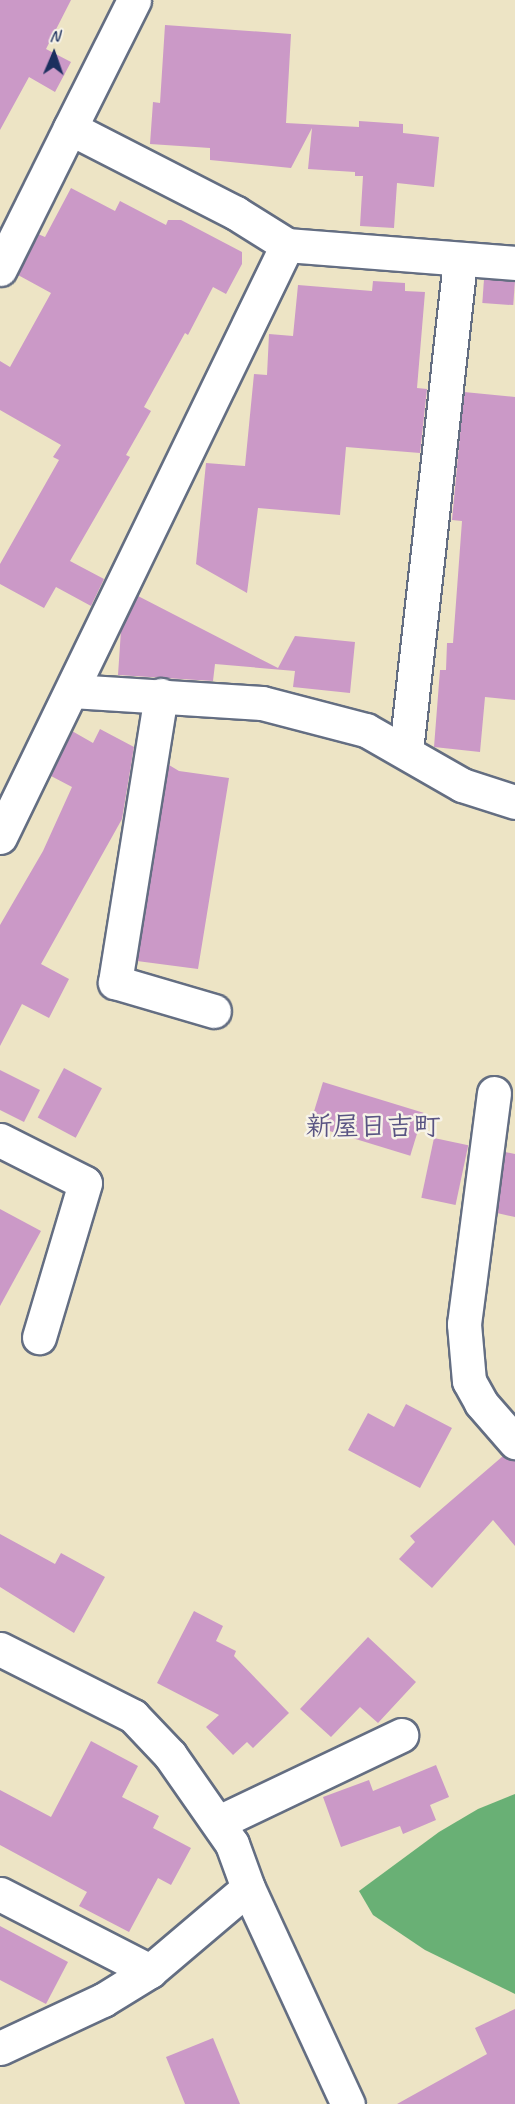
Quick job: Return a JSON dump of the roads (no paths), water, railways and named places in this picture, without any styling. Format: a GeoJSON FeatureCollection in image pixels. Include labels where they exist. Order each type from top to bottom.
{"type":"FeatureCollection","features":[{"type":"Feature","properties":{"kind":"street"},"geometry":{"type":"LineString","coordinates":[[0,269],[134,0]]}},
{"type":"Feature","properties":{"kind":"street"},"geometry":{"type":"LineString","coordinates":[[70,128],[236,213],[288,245],[515,263]]}},
{"type":"Feature","properties":{"kind":"street"},"geometry":{"type":"LineString","coordinates":[[0,837],[288,245]]}},
{"type":"Feature","properties":{"kind":"street"},"geometry":{"type":"LineString","coordinates":[[406,750],[460,259]]}},
{"type":"Feature","properties":{"kind":"street"},"geometry":{"type":"LineString","coordinates":[[72,691],[262,703],[366,730],[406,750],[462,785],[515,802]]}},
{"type":"Feature","properties":{"kind":"street"},"geometry":{"type":"LineString","coordinates":[[161,695],[115,982],[214,1011]]}},
{"type":"Feature","properties":{"kind":"street"},"geometry":{"type":"LineString","coordinates":[[494,1094],[464,1324],[469,1381],[481,1403],[515,1442]]}},
{"type":"Feature","properties":{"kind":"street"},"geometry":{"type":"LineString","coordinates":[[0,1140],[85,1184],[39,1337]]}},
{"type":"Feature","properties":{"kind":"street"},"geometry":{"type":"LineString","coordinates":[[0,1649],[132,1716],[170,1755],[219,1822],[232,1844],[248,1888],[348,2104]]}},
{"type":"Feature","properties":{"kind":"street"},"geometry":{"type":"LineString","coordinates":[[219,1822],[401,1735]]}},
{"type":"Feature","properties":{"kind":"street"},"geometry":{"type":"LineString","coordinates":[[0,2048],[103,2000],[150,1971],[248,1888]]}},
{"type":"Feature","properties":{"kind":"street"},"geometry":{"type":"LineString","coordinates":[[0,1894],[150,1971]]}},
{"type":"Feature","properties":{"kind":"district","name":"新屋日吉町"},"geometry":{"type":"Point","coordinates":[373,1127]}}]}
